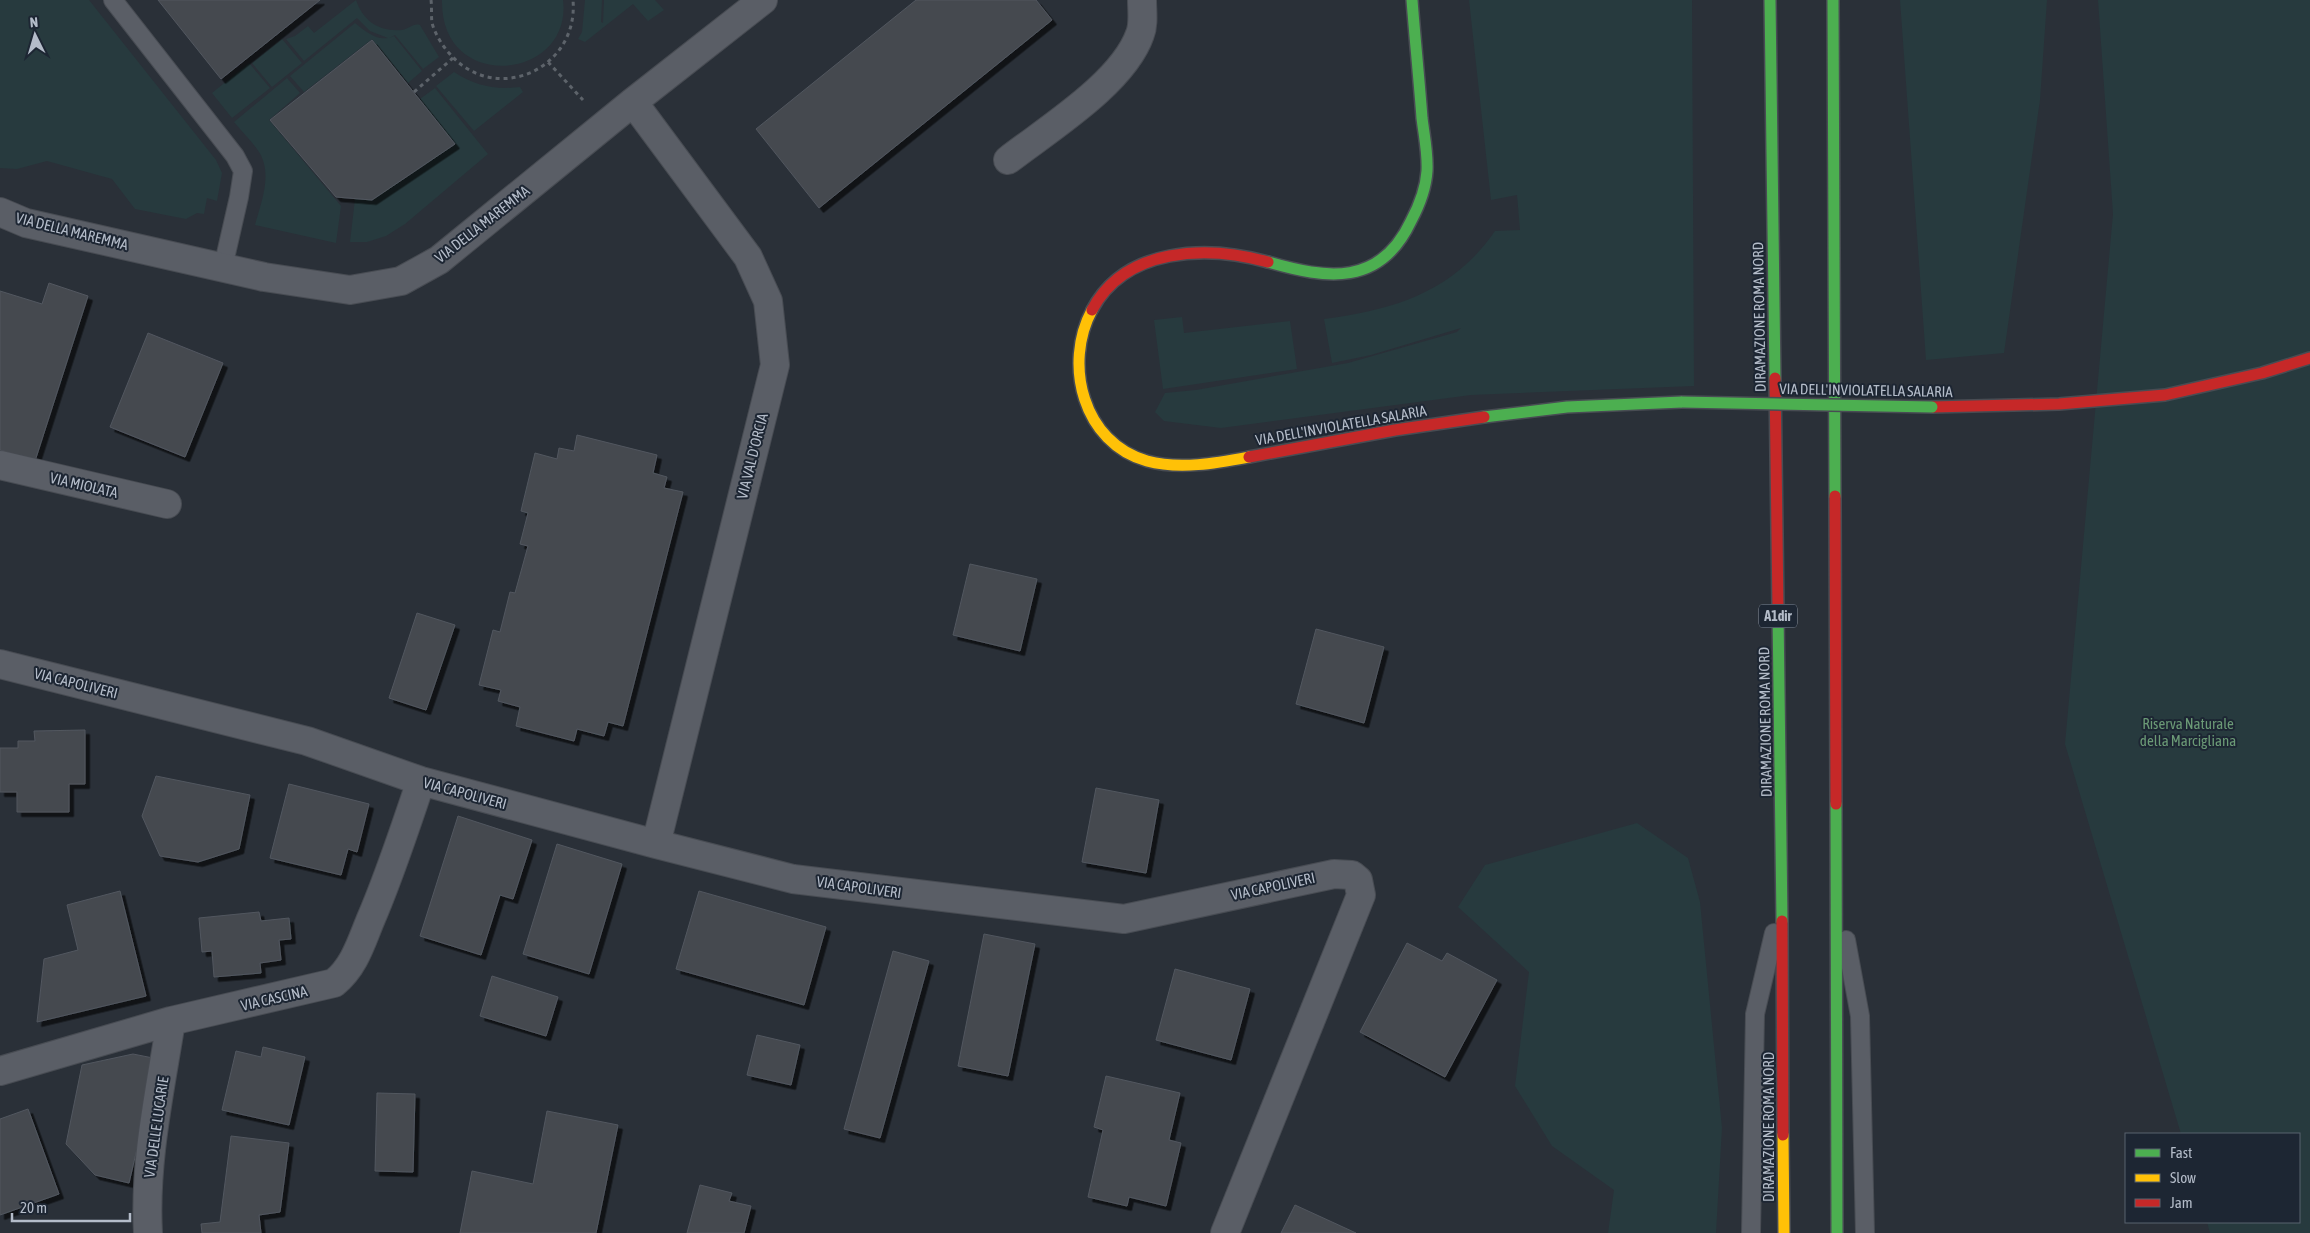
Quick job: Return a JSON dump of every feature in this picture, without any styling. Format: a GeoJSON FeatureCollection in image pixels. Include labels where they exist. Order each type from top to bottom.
{"type":"FeatureCollection","features":[{"type":"Feature","properties":{"kind":"main road","name":"VIA DELL'INVIOLATELLA SALARIA"},"geometry":{"type":"LineString","coordinates":[[1412,0],[1426,171],[1424,190],[1403,237],[1390,254],[1364,270],[1341,274],[1319,274],[1244,256],[1216,253],[1166,255],[1131,269],[1114,280],[1097,300],[1087,317],[1080,336],[1077,365],[1082,398],[1103,435],[1120,450],[1154,464],[1170,466],[1233,460],[1444,422],[1569,407],[1682,402],[1932,407],[2059,404],[2165,395],[2262,373],[2310,358]]}},
{"type":"Feature","properties":{"kind":"main road","name":"DIRAMAZIONE ROMA NORD"},"geometry":{"type":"LineString","coordinates":[[1770,0],[1782,896],[1784,1233]]}},
{"type":"Feature","properties":{"kind":"main road"},"geometry":{"type":"LineString","coordinates":[[1834,0],[1837,1233]]}},
{"type":"Feature","properties":{"kind":"street"},"geometry":{"type":"LineString","coordinates":[[1008,160],[1099,90],[1116,72],[1140,34],[1142,0]]}},
{"type":"Feature","properties":{"kind":"street","name":"VIA DELLA MAREMMA"},"geometry":{"type":"LineString","coordinates":[[0,212],[26,223],[264,277],[350,290],[401,281],[439,260],[633,102],[761,1]]}},
{"type":"Feature","properties":{"kind":"street","name":"VIA VAL D'ORCIA"},"geometry":{"type":"LineString","coordinates":[[633,102],[748,257],[768,301],[775,365],[656,844]]}},
{"type":"Feature","properties":{"kind":"street","name":"VIA MIOLATA"},"geometry":{"type":"LineString","coordinates":[[0,465],[167,504]]}},
{"type":"Feature","properties":{"kind":"street","name":"VIA CAPOLIVERI"},"geometry":{"type":"LineString","coordinates":[[0,664],[307,741],[421,781],[656,844],[793,878],[1124,919],[1334,874],[1356,877],[1360,884],[1361,895],[1225,1233]]}},
{"type":"Feature","properties":{"kind":"street","name":"VIA CASCINA"},"geometry":{"type":"LineString","coordinates":[[0,1071],[171,1021],[326,986],[342,977],[353,961],[389,877],[421,781]]}},
{"type":"Feature","properties":{"kind":"street","name":"VIA DELLE LUCARIE"},"geometry":{"type":"LineString","coordinates":[[148,1233],[147,1202],[151,1147],[171,1021]]}},
{"type":"Feature","properties":{"kind":"lane"},"geometry":{"type":"LineString","coordinates":[[113,0],[235,156],[243,171],[223,267]]}},
{"type":"Feature","properties":{"kind":"lane"},"geometry":{"type":"LineString","coordinates":[[1836,889],[1860,1016],[1865,1233]]}},
{"type":"Feature","properties":{"kind":"lane"},"geometry":{"type":"LineString","coordinates":[[1751,1233],[1755,1014],[1782,896]]}},
{"type":"Feature","properties":{"kind":"path"},"geometry":{"type":"LineString","coordinates":[[431,0],[432,23],[441,44],[453,58],[474,74],[496,79],[519,78],[540,69],[557,54],[569,36],[575,14],[573,0]]}},
{"type":"Feature","properties":{"kind":"path"},"geometry":{"type":"LineString","coordinates":[[414,92],[453,58]]}},
{"type":"Feature","properties":{"kind":"path"},"geometry":{"type":"LineString","coordinates":[[548,62],[585,103]]}},
{"type":"Feature","properties":{"kind":"green space"},"geometry":{"type":"Polygon","coordinates":[[[0,0],[89,0],[216,160],[222,173],[217,201],[207,198],[204,214],[197,213],[186,219],[135,209],[112,179],[47,161],[17,169],[0,168],[0,0]]]}},
{"type":"Feature","properties":{"kind":"green space"},"geometry":{"type":"Polygon","coordinates":[[[356,0],[363,14],[379,27],[402,30],[420,25],[439,57],[423,69],[395,35],[389,38],[394,36],[422,71],[408,83],[372,39],[304,92],[290,76],[355,23],[374,36],[388,38],[370,31],[357,18],[304,61],[286,39],[295,36],[308,26],[314,33],[356,0]]]}},
{"type":"Feature","properties":{"kind":"green space"},"geometry":{"type":"Polygon","coordinates":[[[442,0],[563,0],[561,27],[548,47],[529,60],[506,66],[482,63],[461,51],[447,31],[442,0]]]}},
{"type":"Feature","properties":{"kind":"green space"},"geometry":{"type":"Polygon","coordinates":[[[585,0],[602,0],[601,22],[603,23],[604,0],[655,0],[664,10],[648,21],[633,4],[585,42],[578,39],[582,32],[585,0]]]}},
{"type":"Feature","properties":{"kind":"green space"},"geometry":{"type":"Polygon","coordinates":[[[1469,0],[1692,0],[1694,386],[1471,395],[1221,428],[1164,421],[1155,412],[1165,393],[1196,390],[1348,363],[1457,332],[1461,328],[1371,355],[1332,363],[1324,319],[1374,310],[1420,294],[1441,283],[1460,269],[1478,252],[1495,231],[1520,230],[1517,195],[1491,200],[1469,0]]]}},
{"type":"Feature","properties":{"kind":"green space"},"geometry":{"type":"Polygon","coordinates":[[[1900,0],[2047,0],[2040,100],[2004,353],[1926,360],[1900,0]]]}},
{"type":"Feature","properties":{"kind":"green space","name":"Riserva Naturale della Marcigliana"},"geometry":{"type":"Polygon","coordinates":[[[2098,0],[2310,0],[2310,1233],[2210,1233],[2207,1223],[2300,1223],[2300,1133],[2181,1133],[2065,744],[2113,214],[2098,0]]]}},
{"type":"Feature","properties":{"kind":"green space"},"geometry":{"type":"Polygon","coordinates":[[[282,39],[302,63],[272,87],[252,63],[282,39]]]}},
{"type":"Feature","properties":{"kind":"green space"},"geometry":{"type":"Polygon","coordinates":[[[249,63],[270,88],[232,118],[212,93],[249,63]]]}},
{"type":"Feature","properties":{"kind":"green space"},"geometry":{"type":"Polygon","coordinates":[[[454,72],[478,84],[502,88],[520,87],[523,92],[474,131],[436,86],[454,72]]]}},
{"type":"Feature","properties":{"kind":"green space"},"geometry":{"type":"Polygon","coordinates":[[[287,78],[300,93],[269,120],[341,206],[336,243],[255,225],[263,198],[265,170],[259,152],[234,122],[287,78]]]}},
{"type":"Feature","properties":{"kind":"green space"},"geometry":{"type":"Polygon","coordinates":[[[435,88],[488,154],[405,224],[386,236],[367,242],[350,242],[355,199],[402,179],[455,144],[420,99],[435,88]]]}},
{"type":"Feature","properties":{"kind":"green space"},"geometry":{"type":"Polygon","coordinates":[[[1182,317],[1184,333],[1290,321],[1297,369],[1163,389],[1154,320],[1182,317]]]}},
{"type":"Feature","properties":{"kind":"green space"},"geometry":{"type":"Polygon","coordinates":[[[1637,823],[1688,858],[1700,902],[1722,1128],[1716,1233],[1608,1233],[1614,1190],[1552,1146],[1515,1086],[1529,972],[1458,907],[1485,865],[1637,823]]]}},
{"type":"Feature","properties":{"kind":"building"},"geometry":{"type":"Polygon","coordinates":[[[158,0],[320,0],[221,79],[158,0]]]}},
{"type":"Feature","properties":{"kind":"building"},"geometry":{"type":"Polygon","coordinates":[[[916,0],[1036,0],[1052,20],[819,208],[756,129],[916,0]]]}},
{"type":"Feature","properties":{"kind":"building"},"geometry":{"type":"Polygon","coordinates":[[[372,40],[455,144],[372,200],[336,197],[270,120],[372,40]]]}},
{"type":"Feature","properties":{"kind":"building"},"geometry":{"type":"Polygon","coordinates":[[[49,283],[88,296],[35,461],[0,450],[0,291],[42,304],[49,283]]]}},
{"type":"Feature","properties":{"kind":"building"},"geometry":{"type":"Polygon","coordinates":[[[148,333],[223,363],[185,457],[110,427],[148,333]]]}},
{"type":"Feature","properties":{"kind":"building"},"geometry":{"type":"Polygon","coordinates":[[[577,435],[657,455],[653,473],[667,477],[664,488],[683,492],[623,726],[608,722],[604,736],[577,729],[574,741],[516,726],[520,707],[498,701],[501,690],[479,685],[493,630],[500,632],[510,592],[515,593],[528,546],[520,544],[528,513],[521,511],[535,453],[557,459],[559,448],[574,451],[577,435]]]}},
{"type":"Feature","properties":{"kind":"building"},"geometry":{"type":"Polygon","coordinates":[[[970,564],[1037,579],[1020,651],[953,635],[970,564]]]}},
{"type":"Feature","properties":{"kind":"building"},"geometry":{"type":"Polygon","coordinates":[[[417,613],[455,625],[426,710],[389,698],[417,613]]]}},
{"type":"Feature","properties":{"kind":"building"},"geometry":{"type":"Polygon","coordinates":[[[1316,629],[1384,647],[1364,723],[1296,704],[1316,629]]]}},
{"type":"Feature","properties":{"kind":"building"},"geometry":{"type":"Polygon","coordinates":[[[85,730],[85,784],[69,784],[69,812],[17,812],[17,792],[0,792],[0,748],[18,748],[18,741],[35,741],[34,731],[85,730]]]}},
{"type":"Feature","properties":{"kind":"building"},"geometry":{"type":"Polygon","coordinates":[[[156,776],[250,795],[239,849],[198,862],[160,856],[142,816],[156,776]]]}},
{"type":"Feature","properties":{"kind":"building"},"geometry":{"type":"Polygon","coordinates":[[[289,784],[369,804],[357,852],[348,849],[341,875],[270,858],[289,784]]]}},
{"type":"Feature","properties":{"kind":"building"},"geometry":{"type":"Polygon","coordinates":[[[1096,788],[1159,800],[1146,873],[1082,862],[1096,788]]]}},
{"type":"Feature","properties":{"kind":"building"},"geometry":{"type":"Polygon","coordinates":[[[458,816],[532,840],[513,899],[500,895],[481,955],[420,936],[458,816]]]}},
{"type":"Feature","properties":{"kind":"building"},"geometry":{"type":"Polygon","coordinates":[[[557,844],[622,864],[589,974],[523,954],[557,844]]]}},
{"type":"Feature","properties":{"kind":"building"},"geometry":{"type":"Polygon","coordinates":[[[120,891],[146,996],[37,1022],[44,959],[78,950],[67,905],[120,891]]]}},
{"type":"Feature","properties":{"kind":"building"},"geometry":{"type":"Polygon","coordinates":[[[699,891],[826,927],[804,1005],[676,969],[699,891]]]}},
{"type":"Feature","properties":{"kind":"building"},"geometry":{"type":"Polygon","coordinates":[[[259,912],[261,921],[289,918],[291,939],[279,940],[281,960],[260,963],[261,973],[214,977],[212,951],[202,952],[199,918],[259,912]]]}},
{"type":"Feature","properties":{"kind":"building"},"geometry":{"type":"Polygon","coordinates":[[[984,934],[1035,944],[1008,1076],[958,1066],[984,934]]]}},
{"type":"Feature","properties":{"kind":"building"},"geometry":{"type":"Polygon","coordinates":[[[1407,943],[1442,961],[1447,953],[1497,980],[1445,1077],[1360,1032],[1407,943]]]}},
{"type":"Feature","properties":{"kind":"building"},"geometry":{"type":"Polygon","coordinates":[[[893,951],[929,961],[880,1138],[844,1129],[893,951]]]}},
{"type":"Feature","properties":{"kind":"building"},"geometry":{"type":"Polygon","coordinates":[[[1175,969],[1250,989],[1231,1060],[1156,1040],[1175,969]]]}},
{"type":"Feature","properties":{"kind":"building"},"geometry":{"type":"Polygon","coordinates":[[[492,976],[558,997],[546,1036],[480,1016],[492,976]]]}},
{"type":"Feature","properties":{"kind":"building"},"geometry":{"type":"Polygon","coordinates":[[[757,1035],[800,1045],[791,1085],[747,1075],[757,1035]]]}},
{"type":"Feature","properties":{"kind":"building"},"geometry":{"type":"Polygon","coordinates":[[[263,1047],[305,1057],[289,1125],[222,1110],[236,1051],[261,1057],[263,1047]]]}},
{"type":"Feature","properties":{"kind":"building"},"geometry":{"type":"Polygon","coordinates":[[[133,1054],[158,1059],[129,1183],[95,1175],[66,1144],[82,1065],[133,1054]]]}},
{"type":"Feature","properties":{"kind":"building"},"geometry":{"type":"Polygon","coordinates":[[[1106,1076],[1180,1093],[1169,1140],[1181,1143],[1166,1206],[1129,1197],[1127,1206],[1088,1197],[1103,1130],[1094,1127],[1106,1076]]]}},
{"type":"Feature","properties":{"kind":"building"},"geometry":{"type":"Polygon","coordinates":[[[377,1093],[415,1094],[413,1172],[375,1171],[377,1093]]]}},
{"type":"Feature","properties":{"kind":"building"},"geometry":{"type":"Polygon","coordinates":[[[28,1109],[59,1194],[0,1215],[0,1119],[28,1109]]]}},
{"type":"Feature","properties":{"kind":"building"},"geometry":{"type":"Polygon","coordinates":[[[547,1111],[618,1125],[596,1233],[460,1233],[472,1171],[533,1184],[547,1111]]]}},
{"type":"Feature","properties":{"kind":"building"},"geometry":{"type":"Polygon","coordinates":[[[231,1136],[289,1143],[280,1212],[259,1215],[261,1233],[202,1233],[201,1224],[220,1222],[231,1136]]]}},
{"type":"Feature","properties":{"kind":"building"},"geometry":{"type":"Polygon","coordinates":[[[700,1185],[732,1193],[729,1201],[751,1206],[744,1233],[687,1233],[700,1185]]]}},
{"type":"Feature","properties":{"kind":"building"},"geometry":{"type":"Polygon","coordinates":[[[1295,1205],[1356,1233],[1281,1233],[1295,1205]]]}},
{"type":"Feature","properties":{"kind":"traffic: fast"},"geometry":{"type":"LineString","coordinates":[[1268,262],[1311,272],[1350,273],[1368,267],[1384,258],[1398,242],[1411,221],[1424,190],[1427,164],[1412,0]]}},
{"type":"Feature","properties":{"kind":"traffic: fast"},"geometry":{"type":"LineString","coordinates":[[1770,0],[1775,378]]}},
{"type":"Feature","properties":{"kind":"traffic: fast"},"geometry":{"type":"LineString","coordinates":[[1833,0],[1835,496]]}},
{"type":"Feature","properties":{"kind":"traffic: fast"},"geometry":{"type":"LineString","coordinates":[[1484,417],[1567,407],[1682,402]]}},
{"type":"Feature","properties":{"kind":"traffic: fast"},"geometry":{"type":"LineString","coordinates":[[1682,402],[1932,407]]}},
{"type":"Feature","properties":{"kind":"traffic: fast"},"geometry":{"type":"LineString","coordinates":[[1778,611],[1782,921]]}},
{"type":"Feature","properties":{"kind":"traffic: fast"},"geometry":{"type":"LineString","coordinates":[[1836,804],[1837,1233]]}},
{"type":"Feature","properties":{"kind":"traffic: slow"},"geometry":{"type":"LineString","coordinates":[[1092,310],[1083,331],[1079,354],[1080,377],[1085,399],[1094,420],[1107,437],[1125,452],[1160,464],[1198,465],[1249,457]]}},
{"type":"Feature","properties":{"kind":"traffic: slow"},"geometry":{"type":"LineString","coordinates":[[1783,1135],[1784,1233]]}},
{"type":"Feature","properties":{"kind":"traffic: jam"},"geometry":{"type":"LineString","coordinates":[[1092,310],[1107,289],[1125,274],[1146,263],[1170,256],[1194,253],[1219,253],[1268,262]]}},
{"type":"Feature","properties":{"kind":"traffic: jam"},"geometry":{"type":"LineString","coordinates":[[1932,407],[2059,404],[2165,395],[2262,373],[2310,358]]}},
{"type":"Feature","properties":{"kind":"traffic: jam"},"geometry":{"type":"LineString","coordinates":[[1775,378],[1778,611]]}},
{"type":"Feature","properties":{"kind":"traffic: jam"},"geometry":{"type":"LineString","coordinates":[[1249,457],[1395,430],[1484,417]]}},
{"type":"Feature","properties":{"kind":"traffic: jam"},"geometry":{"type":"LineString","coordinates":[[1835,496],[1836,804]]}},
{"type":"Feature","properties":{"kind":"traffic: jam"},"geometry":{"type":"LineString","coordinates":[[1782,921],[1783,1135]]}}]}
